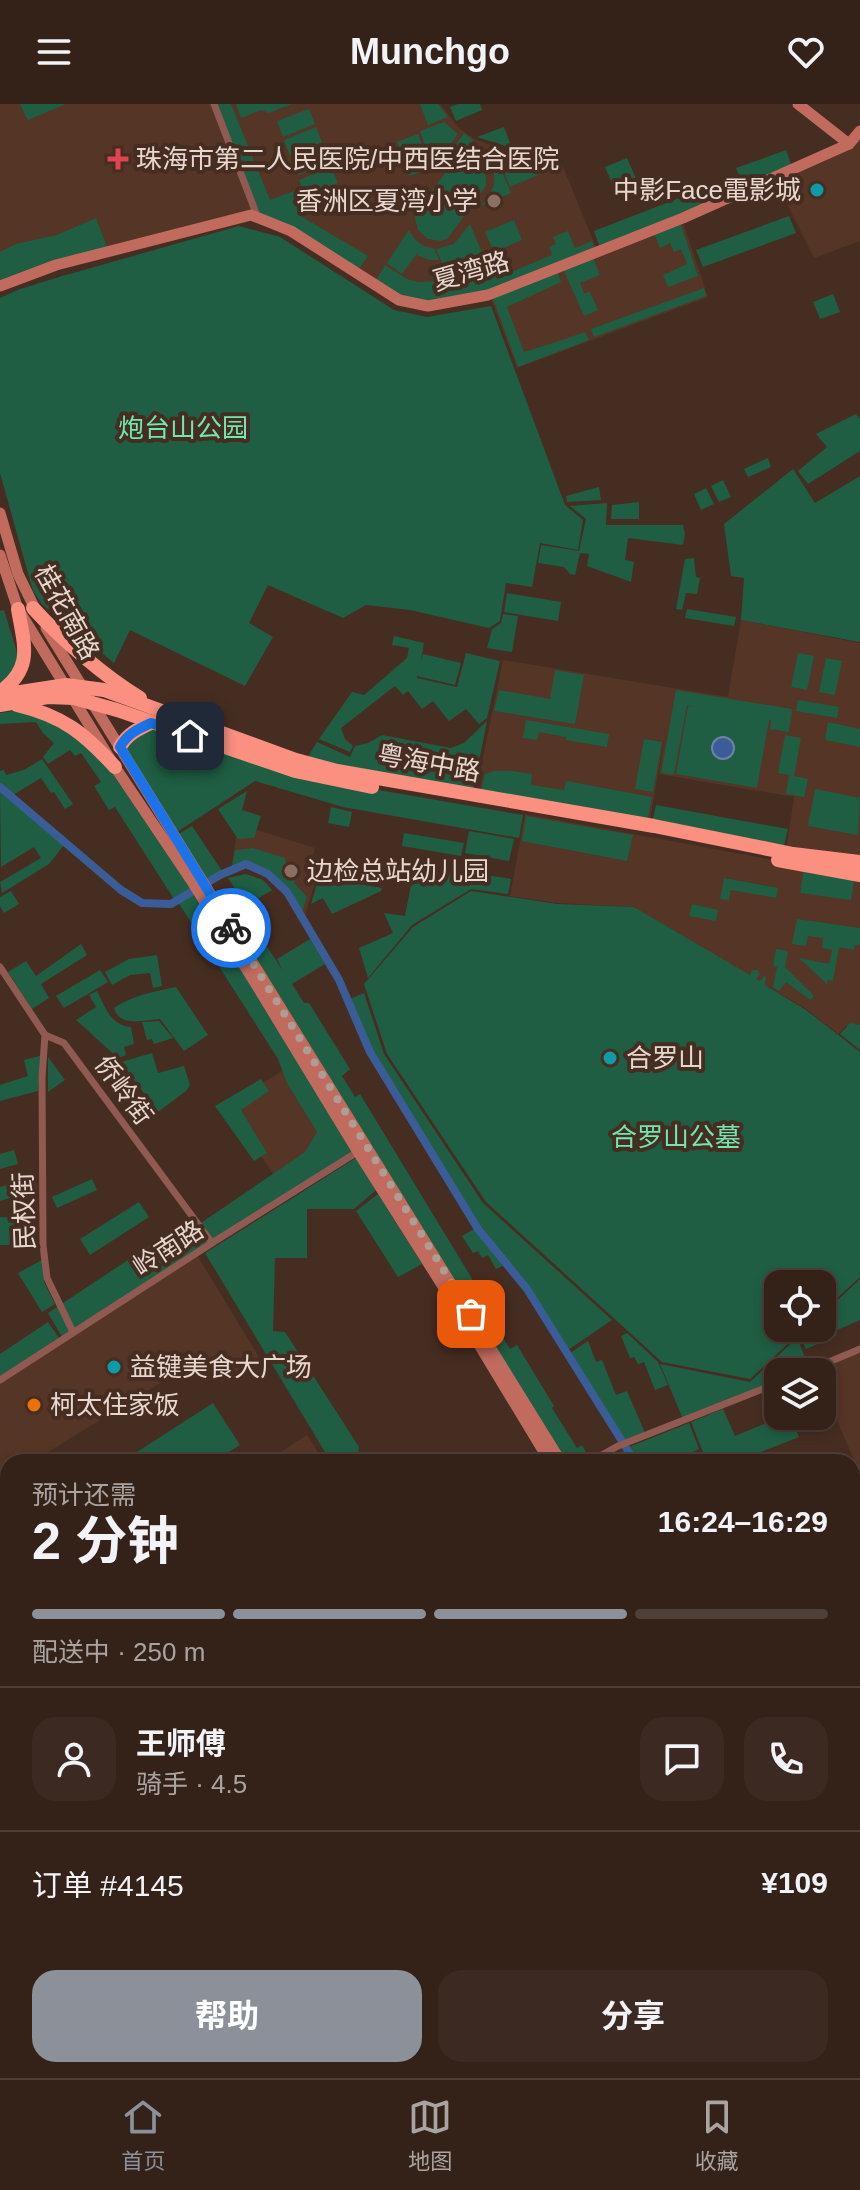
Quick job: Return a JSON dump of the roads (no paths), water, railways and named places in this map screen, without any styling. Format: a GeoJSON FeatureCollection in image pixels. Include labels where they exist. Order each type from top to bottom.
{"type":"FeatureCollection","features":[{"type":"Feature","properties":{"kind":"highway"},"geometry":{"type":"LineString","coordinates":[[26,609],[22,667],[2,699],[48,713],[67,724],[89,738],[115,767]]}},
{"type":"Feature","properties":{"kind":"highway"},"geometry":{"type":"LineString","coordinates":[[26,609],[129,691],[167,714]]}},
{"type":"Feature","properties":{"kind":"highway","name":"粤海中路"},"geometry":{"type":"LineString","coordinates":[[2,699],[66,685],[95,704],[295,771],[860,875]]}},
{"type":"Feature","properties":{"kind":"highway","name":"粤海中路"},"geometry":{"type":"LineString","coordinates":[[2,699],[104,690],[296,760],[337,771],[654,826],[793,854],[860,862]]}},
{"type":"Feature","properties":{"kind":"highway"},"geometry":{"type":"LineString","coordinates":[[120,747],[132,733],[151,723]]}},
{"type":"Feature","properties":{"kind":"main road"},"geometry":{"type":"LineString","coordinates":[[798,104],[849,144]]}},
{"type":"Feature","properties":{"kind":"main road","name":"夏湾路"},"geometry":{"type":"LineString","coordinates":[[0,286],[56,265],[251,215],[291,231],[399,300],[428,306],[488,295],[683,218],[849,144],[860,131]]}},
{"type":"Feature","properties":{"kind":"main road","name":"桂花南路"},"geometry":{"type":"LineString","coordinates":[[0,513],[26,609],[78,692],[115,767],[197,881]]}},
{"type":"Feature","properties":{"kind":"main road","name":"桂花南路"},"geometry":{"type":"LineString","coordinates":[[0,555],[66,685]]}},
{"type":"Feature","properties":{"kind":"main road"},"geometry":{"type":"LineString","coordinates":[[95,704],[197,881],[556,1454]]}},
{"type":"Feature","properties":{"kind":"main road"},"geometry":{"type":"LineString","coordinates":[[363,1150],[545,1454]]}},
{"type":"Feature","properties":{"kind":"street"},"geometry":{"type":"LineString","coordinates":[[214,104],[258,218]]}},
{"type":"Feature","properties":{"kind":"street","name":"侨岭街"},"geometry":{"type":"LineString","coordinates":[[0,967],[45,1035],[64,1043],[212,1243]]}},
{"type":"Feature","properties":{"kind":"street","name":"民权街"},"geometry":{"type":"LineString","coordinates":[[45,1035],[42,1077],[43,1245],[47,1278],[73,1332]]}},
{"type":"Feature","properties":{"kind":"street","name":"岭南路"},"geometry":{"type":"LineString","coordinates":[[0,1380],[363,1150]]}},
{"type":"Feature","properties":{"kind":"street"},"geometry":{"type":"LineString","coordinates":[[836,1359],[860,1349]]}},
{"type":"Feature","properties":{"kind":"street"},"geometry":{"type":"LineString","coordinates":[[604,1454],[764,1389]]}},
{"type":"Feature","properties":{"kind":"water"},"geometry":{"type":"Polygon","coordinates":[[[723,737],[731,740],[734,748],[731,756],[723,759],[715,756],[712,748],[715,740],[723,737]]]}},
{"type":"Feature","properties":{"kind":"waterway"},"geometry":{"type":"LineString","coordinates":[[0,787],[121,890],[142,903],[171,904],[220,875],[246,864],[268,874],[287,892],[339,980],[370,1052],[478,1229],[527,1289],[630,1454]]}},
{"type":"Feature","properties":{"kind":"place","name":"珠海市第二人民医院/中西医结合医院"},"geometry":{"type":"Point","coordinates":[118,159]}},
{"type":"Feature","properties":{"kind":"place","name":"中影Face電影城"},"geometry":{"type":"Point","coordinates":[817,190]}},
{"type":"Feature","properties":{"kind":"place","name":"香洲区夏湾小学"},"geometry":{"type":"Point","coordinates":[494,201]}},
{"type":"Feature","properties":{"kind":"place","name":"边检总站幼儿园"},"geometry":{"type":"Point","coordinates":[291,871]}},
{"type":"Feature","properties":{"kind":"place","name":"合罗山"},"geometry":{"type":"Point","coordinates":[610,1058]}},
{"type":"Feature","properties":{"kind":"place","name":"益键美食大广场"},"geometry":{"type":"Point","coordinates":[114,1367]}},
{"type":"Feature","properties":{"kind":"place","name":"柯太住家饭"},"geometry":{"type":"Point","coordinates":[34,1405]}},
{"type":"Feature","properties":{"kind":"park label","name":"炮台山公园"},"geometry":{"type":"Point","coordinates":[183,428]}},
{"type":"Feature","properties":{"kind":"park label","name":"合罗山公墓"},"geometry":{"type":"Point","coordinates":[676,1137]}}]}
